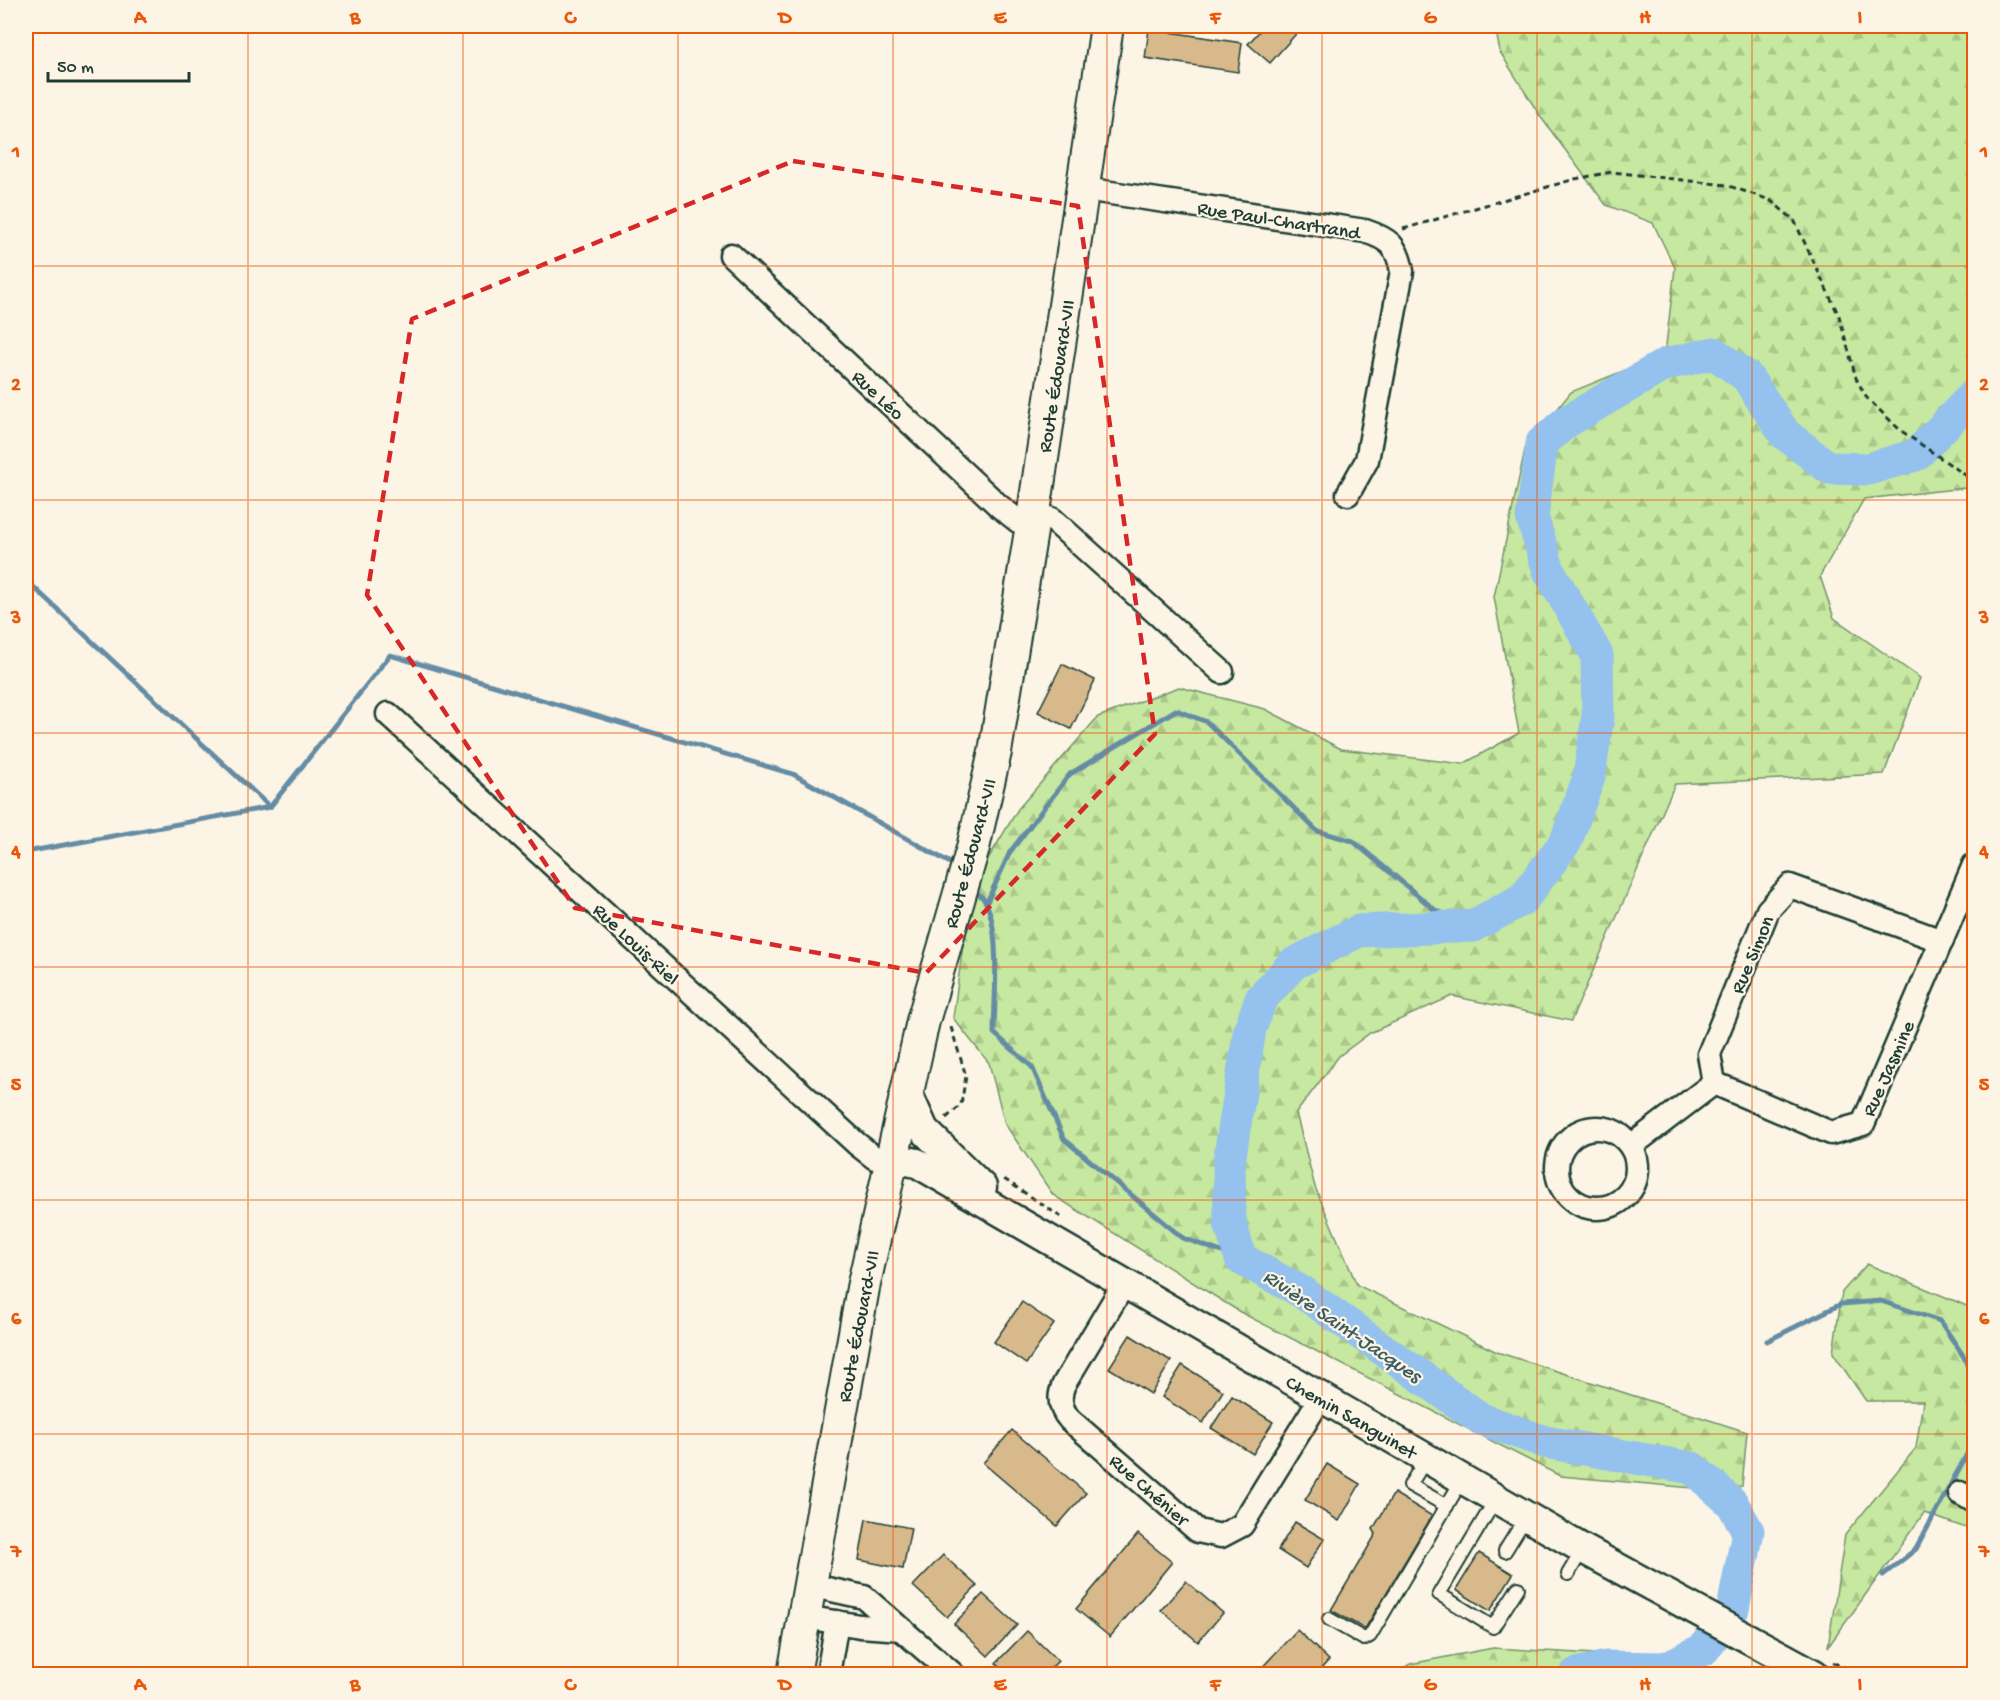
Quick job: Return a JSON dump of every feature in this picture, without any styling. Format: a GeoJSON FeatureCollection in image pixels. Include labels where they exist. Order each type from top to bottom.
{"type":"FeatureCollection","features":[{"type":"Feature","properties":{"kind":"main road","name":"Route Édouard-VII"},"geometry":{"type":"LineString","coordinates":[[794,1674],[862,1288],[936,971],[970,857],[990,776],[1033,519],[1107,26]]}},
{"type":"Feature","properties":{"kind":"street","name":"Rue Paul-Chartrand"},"geometry":{"type":"LineString","coordinates":[[1083,189],[1356,230],[1382,237],[1398,252],[1402,271],[1367,460],[1348,494]]}},
{"type":"Feature","properties":{"kind":"street","name":"Rue Léo"},"geometry":{"type":"LineString","coordinates":[[731,255],[1004,510],[1018,521],[1052,519],[1222,672]]}},
{"type":"Feature","properties":{"kind":"street","name":"Rue Louis-Riel"},"geometry":{"type":"LineString","coordinates":[[388,714],[857,1144],[875,1158],[892,1158]]}},
{"type":"Feature","properties":{"kind":"street","name":"Rue Jasmine"},"geometry":{"type":"LineString","coordinates":[[1714,1083],[1831,1132],[1863,1124],[1974,865]]}},
{"type":"Feature","properties":{"kind":"street","name":"Rue Simon"},"geometry":{"type":"LineString","coordinates":[[1714,1083],[1709,1054],[1768,910],[1790,886],[1942,941]]}},
{"type":"Feature","properties":{"kind":"street"},"geometry":{"type":"LineString","coordinates":[[1630,1146],[1714,1083]]}},
{"type":"Feature","properties":{"kind":"street"},"geometry":{"type":"LineString","coordinates":[[907,1092],[924,1130],[978,1182],[1002,1212]]}},
{"type":"Feature","properties":{"kind":"street","name":"Chemin Sanguinet"},"geometry":{"type":"LineString","coordinates":[[892,1158],[917,1163],[1582,1549],[1814,1674]]}},
{"type":"Feature","properties":{"kind":"street","name":"Rue Chénier"},"geometry":{"type":"LineString","coordinates":[[1124,1284],[1064,1384],[1060,1395],[1061,1406],[1070,1420],[1198,1531],[1221,1536],[1242,1525],[1321,1398]]}},
{"type":"Feature","properties":{"kind":"street"},"geometry":{"type":"LineString","coordinates":[[809,1586],[864,1597],[953,1674]]}},
{"type":"Feature","properties":{"kind":"street"},"geometry":{"type":"LineString","coordinates":[[804,1617],[902,1629]]}},
{"type":"Feature","properties":{"kind":"street"},"geometry":{"type":"LineString","coordinates":[[828,1674],[837,1622]]}},
{"type":"Feature","properties":{"kind":"lane"},"geometry":{"type":"LineString","coordinates":[[1426,1459],[1410,1485],[1447,1506]]}},
{"type":"Feature","properties":{"kind":"lane"},"geometry":{"type":"LineString","coordinates":[[1329,1619],[1360,1637],[1366,1639],[1370,1636],[1462,1480]]}},
{"type":"Feature","properties":{"kind":"lane"},"geometry":{"type":"LineString","coordinates":[[1496,1500],[1439,1594],[1493,1626],[1518,1588]]}},
{"type":"Feature","properties":{"kind":"lane"},"geometry":{"type":"LineString","coordinates":[[1506,1551],[1526,1517]]}},
{"type":"Feature","properties":{"kind":"lane"},"geometry":{"type":"LineString","coordinates":[[1568,1574],[1582,1549]]}},
{"type":"Feature","properties":{"kind":"path"},"geometry":{"type":"LineString","coordinates":[[1382,237],[1575,179],[1612,172],[1726,185],[1770,200],[1794,220],[1839,316],[1856,378],[1866,397],[1900,430],[1965,477],[1974,481]]}},
{"type":"Feature","properties":{"kind":"highlighted area"},"geometry":{"type":"Polygon","coordinates":[[[793,161],[1078,206],[1155,734],[926,973],[575,908],[367,595],[412,319],[793,161]]]}},
{"type":"Feature","properties":{"kind":"green space"},"geometry":{"type":"Polygon","coordinates":[[[1495,26],[1974,26],[1974,487],[1864,499],[1820,576],[1834,618],[1920,678],[1884,774],[1675,784],[1571,1021],[1452,996],[1370,1033],[1339,1056],[1296,1113],[1315,1187],[1357,1285],[1497,1352],[1747,1432],[1742,1486],[1715,1490],[1560,1476],[1240,1312],[1053,1195],[1005,1124],[989,1063],[953,1018],[969,901],[985,864],[1018,809],[1098,717],[1179,687],[1265,709],[1341,749],[1463,764],[1519,733],[1494,597],[1525,449],[1571,392],[1665,354],[1675,268],[1653,223],[1606,205],[1540,116],[1500,52],[1495,26]]]}},
{"type":"Feature","properties":{"kind":"green space"},"geometry":{"type":"Polygon","coordinates":[[[1867,1264],[1974,1309],[1974,1531],[1924,1513],[1828,1647],[1845,1535],[1916,1448],[1923,1401],[1866,1401],[1833,1353],[1842,1292],[1867,1264]]]}},
{"type":"Feature","properties":{"kind":"green space"},"geometry":{"type":"Polygon","coordinates":[[[1493,1648],[1631,1656],[1627,1674],[1394,1674],[1410,1664],[1493,1648]]]}},
{"type":"Feature","properties":{"kind":"building"},"geometry":{"type":"Polygon","coordinates":[[[1264,26],[1303,26],[1270,63],[1248,44],[1264,26]]]}},
{"type":"Feature","properties":{"kind":"building"},"geometry":{"type":"Polygon","coordinates":[[[1149,29],[1242,43],[1238,72],[1145,58],[1149,29]]]}},
{"type":"Feature","properties":{"kind":"building"},"geometry":{"type":"Polygon","coordinates":[[[1062,664],[1095,680],[1071,729],[1038,712],[1062,664]]]}},
{"type":"Feature","properties":{"kind":"building"},"geometry":{"type":"Polygon","coordinates":[[[1022,1302],[1054,1324],[1026,1364],[994,1342],[1022,1302]]]}},
{"type":"Feature","properties":{"kind":"building"},"geometry":{"type":"Polygon","coordinates":[[[1130,1335],[1171,1361],[1151,1394],[1109,1368],[1130,1335]]]}},
{"type":"Feature","properties":{"kind":"building"},"geometry":{"type":"Polygon","coordinates":[[[1182,1365],[1223,1391],[1203,1423],[1162,1397],[1182,1365]]]}},
{"type":"Feature","properties":{"kind":"building"},"geometry":{"type":"Polygon","coordinates":[[[1232,1396],[1273,1422],[1253,1454],[1211,1428],[1232,1396]]]}},
{"type":"Feature","properties":{"kind":"building"},"geometry":{"type":"Polygon","coordinates":[[[1012,1430],[1086,1493],[1057,1526],[983,1463],[1012,1430]]]}},
{"type":"Feature","properties":{"kind":"building"},"geometry":{"type":"Polygon","coordinates":[[[1327,1464],[1360,1484],[1339,1521],[1305,1500],[1327,1464]]]}},
{"type":"Feature","properties":{"kind":"building"},"geometry":{"type":"Polygon","coordinates":[[[1394,1493],[1432,1516],[1365,1629],[1331,1610],[1376,1534],[1373,1529],[1394,1493]]]}},
{"type":"Feature","properties":{"kind":"building"},"geometry":{"type":"Polygon","coordinates":[[[866,1519],[911,1528],[903,1569],[859,1560],[866,1519]]]}},
{"type":"Feature","properties":{"kind":"building"},"geometry":{"type":"Polygon","coordinates":[[[1295,1522],[1324,1539],[1306,1568],[1278,1550],[1295,1522]]]}},
{"type":"Feature","properties":{"kind":"building"},"geometry":{"type":"Polygon","coordinates":[[[1138,1534],[1172,1562],[1110,1637],[1076,1609],[1138,1534]]]}},
{"type":"Feature","properties":{"kind":"building"},"geometry":{"type":"Polygon","coordinates":[[[1479,1553],[1513,1574],[1490,1611],[1456,1590],[1479,1553]]]}},
{"type":"Feature","properties":{"kind":"building"},"geometry":{"type":"Polygon","coordinates":[[[943,1555],[977,1586],[947,1617],[913,1586],[943,1555]]]}},
{"type":"Feature","properties":{"kind":"building"},"geometry":{"type":"Polygon","coordinates":[[[1186,1581],[1223,1613],[1198,1642],[1161,1610],[1186,1581]]]}},
{"type":"Feature","properties":{"kind":"building"},"geometry":{"type":"Polygon","coordinates":[[[983,1594],[1017,1625],[988,1656],[954,1624],[983,1594]]]}},
{"type":"Feature","properties":{"kind":"building"},"geometry":{"type":"Polygon","coordinates":[[[1297,1630],[1329,1660],[1316,1674],[1256,1674],[1297,1630]]]}},
{"type":"Feature","properties":{"kind":"building"},"geometry":{"type":"Polygon","coordinates":[[[1027,1631],[1058,1661],[1045,1674],[1008,1674],[996,1663],[1027,1631]]]}},
{"type":"Feature","properties":{"kind":"waterway","name":"Rivière Saint-Jacques"},"geometry":{"type":"LineString","coordinates":[[1576,1674],[1606,1667],[1665,1668],[1704,1649],[1733,1609],[1748,1531],[1732,1503],[1692,1468],[1545,1442],[1481,1419],[1302,1292],[1241,1259],[1230,1223],[1229,1162],[1250,1029],[1261,999],[1293,964],[1359,931],[1473,926],[1523,899],[1566,841],[1589,777],[1598,716],[1597,655],[1549,571],[1532,517],[1542,443],[1566,422],[1666,364],[1714,353],[1747,377],[1785,434],[1829,468],[1868,469],[1916,455],[1974,395]]}},
{"type":"Feature","properties":{"kind":"waterway"},"geometry":{"type":"LineString","coordinates":[[26,580],[270,807]]}},
{"type":"Feature","properties":{"kind":"waterway"},"geometry":{"type":"LineString","coordinates":[[26,852],[270,807],[390,655],[793,774],[952,864]]}},
{"type":"Feature","properties":{"kind":"waterway"},"geometry":{"type":"LineString","coordinates":[[987,902],[1010,852],[1070,774],[1176,710],[1207,722],[1317,831],[1353,841],[1435,910],[1473,926]]}},
{"type":"Feature","properties":{"kind":"waterway"},"geometry":{"type":"LineString","coordinates":[[980,895],[987,906],[995,940],[994,1033],[1032,1067],[1064,1139],[1183,1238],[1241,1259]]}},
{"type":"Feature","properties":{"kind":"waterway"},"geometry":{"type":"LineString","coordinates":[[1767,1341],[1841,1304],[1881,1301],[1940,1321],[1964,1357],[1974,1382]]}},
{"type":"Feature","properties":{"kind":"waterway"},"geometry":{"type":"LineString","coordinates":[[1883,1575],[1916,1549],[1974,1441]]}}]}
